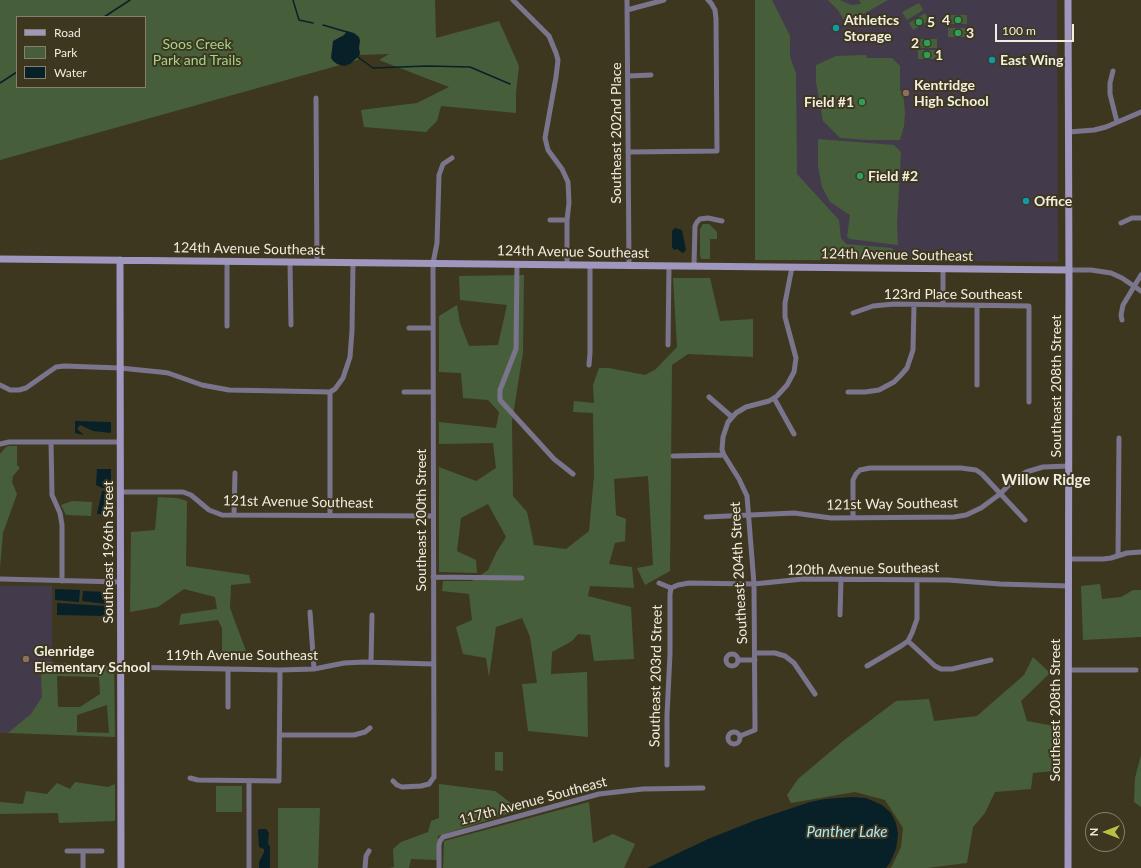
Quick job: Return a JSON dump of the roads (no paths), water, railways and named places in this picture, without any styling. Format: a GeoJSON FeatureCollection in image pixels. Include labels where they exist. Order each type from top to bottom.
{"type":"FeatureCollection","features":[{"type":"Feature","properties":{"kind":"street"},"geometry":{"type":"LineString","coordinates":[[513,0],[549,36],[558,60],[545,138],[548,150],[562,169],[568,182],[568,265]]}},
{"type":"Feature","properties":{"kind":"street","name":"Southeast 202nd Place"},"geometry":{"type":"LineString","coordinates":[[627,0],[629,265]]}},
{"type":"Feature","properties":{"kind":"street"},"geometry":{"type":"LineString","coordinates":[[627,10],[664,0]]}},
{"type":"Feature","properties":{"kind":"street"},"geometry":{"type":"LineString","coordinates":[[628,152],[717,151],[716,19],[715,10],[708,0]]}},
{"type":"Feature","properties":{"kind":"street","name":"Southeast 208th Street"},"geometry":{"type":"LineString","coordinates":[[1068,0],[1068,868]]}},
{"type":"Feature","properties":{"kind":"street"},"geometry":{"type":"LineString","coordinates":[[1113,72],[1110,83],[1110,94],[1117,122]]}},
{"type":"Feature","properties":{"kind":"street"},"geometry":{"type":"LineString","coordinates":[[628,76],[651,75]]}},
{"type":"Feature","properties":{"kind":"street"},"geometry":{"type":"LineString","coordinates":[[316,98],[317,262]]}},
{"type":"Feature","properties":{"kind":"street"},"geometry":{"type":"LineString","coordinates":[[1069,132],[1094,130],[1106,127],[1141,112]]}},
{"type":"Feature","properties":{"kind":"street","name":"Southeast 200th Street"},"geometry":{"type":"LineString","coordinates":[[392,781],[402,787],[421,786],[429,784],[434,777],[432,392],[433,264],[437,243],[439,175],[443,164],[452,158]]}},
{"type":"Feature","properties":{"kind":"street"},"geometry":{"type":"LineString","coordinates":[[694,266],[695,226],[697,222],[700,219],[708,218],[722,221]]}},
{"type":"Feature","properties":{"kind":"street"},"geometry":{"type":"LineString","coordinates":[[1121,223],[1132,218],[1141,218]]}},
{"type":"Feature","properties":{"kind":"street"},"geometry":{"type":"LineString","coordinates":[[550,220],[567,220]]}},
{"type":"Feature","properties":{"kind":"street","name":"124th Avenue Southeast"},"geometry":{"type":"LineString","coordinates":[[0,259],[1091,270],[1111,273],[1122,278],[1141,291]]}},
{"type":"Feature","properties":{"kind":"street","name":"Southeast 196th Street"},"geometry":{"type":"LineString","coordinates":[[120,260],[121,868]]}},
{"type":"Feature","properties":{"kind":"street"},"geometry":{"type":"LineString","coordinates":[[226,326],[227,261]]}},
{"type":"Feature","properties":{"kind":"street"},"geometry":{"type":"LineString","coordinates":[[290,262],[291,325]]}},
{"type":"Feature","properties":{"kind":"street"},"geometry":{"type":"LineString","coordinates":[[0,385],[10,390],[26,388],[56,367],[64,366],[120,368],[168,373],[202,385],[229,390],[330,392],[335,389],[342,378],[350,357],[353,263]]}},
{"type":"Feature","properties":{"kind":"street"},"geometry":{"type":"LineString","coordinates":[[517,264],[516,349],[500,390],[500,400],[554,459],[573,474]]}},
{"type":"Feature","properties":{"kind":"street"},"geometry":{"type":"LineString","coordinates":[[589,365],[590,265]]}},
{"type":"Feature","properties":{"kind":"street"},"geometry":{"type":"LineString","coordinates":[[668,345],[669,266]]}},
{"type":"Feature","properties":{"kind":"street"},"geometry":{"type":"LineString","coordinates":[[673,456],[724,455],[722,450],[724,432],[732,417],[746,407],[774,398],[783,391],[787,385],[794,372],[795,365],[794,350],[785,317],[785,303],[792,267]]}},
{"type":"Feature","properties":{"kind":"street"},"geometry":{"type":"LineString","coordinates":[[943,269],[943,305]]}},
{"type":"Feature","properties":{"kind":"street"},"geometry":{"type":"LineString","coordinates":[[1122,320],[1121,315],[1124,305],[1133,286],[1141,275]]}},
{"type":"Feature","properties":{"kind":"street","name":"123rd Place Southeast"},"geometry":{"type":"LineString","coordinates":[[854,312],[877,305],[1029,306],[1029,402]]}},
{"type":"Feature","properties":{"kind":"street"},"geometry":{"type":"LineString","coordinates":[[848,392],[879,390],[894,382],[902,375],[907,368],[913,350],[914,305]]}},
{"type":"Feature","properties":{"kind":"street"},"geometry":{"type":"LineString","coordinates":[[977,306],[977,385]]}},
{"type":"Feature","properties":{"kind":"street"},"geometry":{"type":"LineString","coordinates":[[409,328],[433,328]]}},
{"type":"Feature","properties":{"kind":"street"},"geometry":{"type":"LineString","coordinates":[[330,392],[330,514]]}},
{"type":"Feature","properties":{"kind":"street"},"geometry":{"type":"LineString","coordinates":[[404,392],[432,392]]}},
{"type":"Feature","properties":{"kind":"street"},"geometry":{"type":"LineString","coordinates":[[709,397],[732,417]]}},
{"type":"Feature","properties":{"kind":"street"},"geometry":{"type":"LineString","coordinates":[[774,398],[794,434]]}},
{"type":"Feature","properties":{"kind":"street"},"geometry":{"type":"LineString","coordinates":[[1118,556],[1119,438]]}},
{"type":"Feature","properties":{"kind":"street"},"geometry":{"type":"LineString","coordinates":[[0,444],[9,442],[120,442]]}},
{"type":"Feature","properties":{"kind":"street"},"geometry":{"type":"LineString","coordinates":[[52,442],[52,495],[60,513],[62,525],[62,580]]}},
{"type":"Feature","properties":{"kind":"street","name":"Southeast 204th Street"},"geometry":{"type":"LineString","coordinates":[[724,455],[743,485],[747,496],[754,584],[755,730],[740,736]]}},
{"type":"Feature","properties":{"kind":"street","name":"121st Way Southeast"},"geometry":{"type":"LineString","coordinates":[[706,517],[794,513],[827,518],[954,517],[966,515],[981,508],[1000,494],[1020,475],[1032,470],[1051,466],[1069,466]]}},
{"type":"Feature","properties":{"kind":"street"},"geometry":{"type":"LineString","coordinates":[[853,518],[854,477],[860,470],[866,468],[961,468],[972,469],[978,472],[1025,520]]}},
{"type":"Feature","properties":{"kind":"street"},"geometry":{"type":"LineString","coordinates":[[234,515],[235,473]]}},
{"type":"Feature","properties":{"kind":"street","name":"121st Avenue Southeast"},"geometry":{"type":"LineString","coordinates":[[120,492],[183,492],[191,495],[210,510],[222,515],[330,514],[433,516]]}},
{"type":"Feature","properties":{"kind":"street"},"geometry":{"type":"LineString","coordinates":[[1069,559],[1103,559],[1127,553],[1141,552]]}},
{"type":"Feature","properties":{"kind":"street"},"geometry":{"type":"LineString","coordinates":[[433,577],[522,578]]}},
{"type":"Feature","properties":{"kind":"street"},"geometry":{"type":"LineString","coordinates":[[0,579],[121,582]]}},
{"type":"Feature","properties":{"kind":"street","name":"120th Avenue Southeast"},"geometry":{"type":"LineString","coordinates":[[671,588],[689,583],[754,584],[803,579],[960,581],[1069,586]]}},
{"type":"Feature","properties":{"kind":"street"},"geometry":{"type":"LineString","coordinates":[[840,579],[840,615]]}},
{"type":"Feature","properties":{"kind":"street"},"geometry":{"type":"LineString","coordinates":[[868,666],[908,641],[916,619],[917,580]]}},
{"type":"Feature","properties":{"kind":"street"},"geometry":{"type":"LineString","coordinates":[[659,583],[671,588]]}},
{"type":"Feature","properties":{"kind":"street","name":"Southeast 203rd Street"},"geometry":{"type":"LineString","coordinates":[[667,765],[671,588]]}},
{"type":"Feature","properties":{"kind":"street"},"geometry":{"type":"LineString","coordinates":[[310,612],[314,669]]}},
{"type":"Feature","properties":{"kind":"street"},"geometry":{"type":"LineString","coordinates":[[371,662],[372,615]]}},
{"type":"Feature","properties":{"kind":"street"},"geometry":{"type":"LineString","coordinates":[[908,641],[935,666],[941,669],[952,669],[991,660]]}},
{"type":"Feature","properties":{"kind":"street"},"geometry":{"type":"LineString","coordinates":[[755,653],[775,653],[785,656],[794,663],[815,694]]}},
{"type":"Feature","properties":{"kind":"street","name":"Southeast 204th Street"},"geometry":{"type":"LineString","coordinates":[[738,660],[755,660]]}},
{"type":"Feature","properties":{"kind":"street","name":"119th Avenue Southeast"},"geometry":{"type":"LineString","coordinates":[[121,667],[280,670],[314,669],[344,663],[371,662],[434,664]]}},
{"type":"Feature","properties":{"kind":"street"},"geometry":{"type":"LineString","coordinates":[[228,668],[228,706]]}},
{"type":"Feature","properties":{"kind":"street"},"geometry":{"type":"LineString","coordinates":[[190,778],[198,780],[279,780],[280,670]]}},
{"type":"Feature","properties":{"kind":"street"},"geometry":{"type":"LineString","coordinates":[[1068,670],[1136,670]]}},
{"type":"Feature","properties":{"kind":"street"},"geometry":{"type":"LineString","coordinates":[[280,734],[354,735],[365,732],[370,728]]}},
{"type":"Feature","properties":{"kind":"street"},"geometry":{"type":"LineString","coordinates":[[249,781],[249,868]]}},
{"type":"Feature","properties":{"kind":"street","name":"117th Avenue Southeast"},"geometry":{"type":"LineString","coordinates":[[439,868],[440,841],[443,837],[599,794],[642,789],[703,788]]}},
{"type":"Feature","properties":{"kind":"street"},"geometry":{"type":"LineString","coordinates":[[67,851],[102,851]]}},
{"type":"Feature","properties":{"kind":"street"},"geometry":{"type":"LineString","coordinates":[[83,851],[83,868]]}},
{"type":"Feature","properties":{"kind":"street"},"geometry":{"type":"LineString","coordinates":[[366,868],[366,856],[369,851]]}},
{"type":"Feature","properties":{"kind":"water"},"geometry":{"type":"Polygon","coordinates":[[[347,31],[354,33],[359,37],[360,53],[359,56],[350,64],[344,66],[337,64],[331,58],[333,41],[344,35],[347,31]]]}},
{"type":"Feature","properties":{"kind":"water"},"geometry":{"type":"Polygon","coordinates":[[[675,228],[682,230],[686,250],[683,253],[677,249],[674,250],[672,247],[672,231],[675,228]]]}},
{"type":"Feature","properties":{"kind":"water"},"geometry":{"type":"Polygon","coordinates":[[[75,421],[111,422],[111,433],[93,431],[80,425],[77,429],[84,435],[75,433],[75,421]]]}},
{"type":"Feature","properties":{"kind":"water"},"geometry":{"type":"Polygon","coordinates":[[[97,469],[111,469],[111,487],[102,488],[96,485],[97,469]]]}},
{"type":"Feature","properties":{"kind":"water"},"geometry":{"type":"Polygon","coordinates":[[[111,490],[111,515],[97,514],[102,491],[111,490]]]}},
{"type":"Feature","properties":{"kind":"water"},"geometry":{"type":"Polygon","coordinates":[[[55,589],[80,590],[79,602],[55,600],[55,589]]]}},
{"type":"Feature","properties":{"kind":"water"},"geometry":{"type":"Polygon","coordinates":[[[83,591],[106,592],[105,604],[82,601],[83,591]]]}},
{"type":"Feature","properties":{"kind":"water"},"geometry":{"type":"Polygon","coordinates":[[[57,603],[107,606],[105,616],[57,615],[57,603]]]}},
{"type":"Feature","properties":{"kind":"water","name":"Panther Lake"},"geometry":{"type":"Polygon","coordinates":[[[852,797],[866,798],[882,805],[891,813],[896,823],[898,834],[896,849],[890,863],[886,868],[647,868],[708,839],[756,820],[810,802],[825,799],[852,797]]]}},
{"type":"Feature","properties":{"kind":"water"},"geometry":{"type":"Polygon","coordinates":[[[266,829],[269,833],[268,844],[270,846],[270,868],[259,868],[259,862],[264,852],[264,849],[259,847],[258,830],[266,829]]]}},
{"type":"Feature","properties":{"kind":"waterway"},"geometry":{"type":"LineString","coordinates":[[106,16],[130,0]]}},
{"type":"Feature","properties":{"kind":"waterway"},"geometry":{"type":"LineString","coordinates":[[293,0],[299,20],[313,23]]}},
{"type":"Feature","properties":{"kind":"waterway"},"geometry":{"type":"LineString","coordinates":[[323,25],[347,32]]}},
{"type":"Feature","properties":{"kind":"waterway"},"geometry":{"type":"LineString","coordinates":[[358,57],[373,68],[427,66],[470,67],[510,84]]}},
{"type":"Feature","properties":{"kind":"waterway"},"geometry":{"type":"LineString","coordinates":[[0,83],[16,73]]}},
{"type":"Feature","properties":{"kind":"place","name":"4"},"geometry":{"type":"Point","coordinates":[958,20]}},
{"type":"Feature","properties":{"kind":"place","name":"5"},"geometry":{"type":"Point","coordinates":[919,22]}},
{"type":"Feature","properties":{"kind":"place","name":"Athletics Storage"},"geometry":{"type":"Point","coordinates":[836,28]}},
{"type":"Feature","properties":{"kind":"place","name":"3"},"geometry":{"type":"Point","coordinates":[958,33]}},
{"type":"Feature","properties":{"kind":"place","name":"2"},"geometry":{"type":"Point","coordinates":[927,43]}},
{"type":"Feature","properties":{"kind":"place","name":"1"},"geometry":{"type":"Point","coordinates":[927,55]}},
{"type":"Feature","properties":{"kind":"place","name":"East Wing"},"geometry":{"type":"Point","coordinates":[992,60]}},
{"type":"Feature","properties":{"kind":"place","name":"Kentridge High School"},"geometry":{"type":"Point","coordinates":[906,93]}},
{"type":"Feature","properties":{"kind":"place","name":"Field #1"},"geometry":{"type":"Point","coordinates":[862,102]}},
{"type":"Feature","properties":{"kind":"place","name":"Field #2"},"geometry":{"type":"Point","coordinates":[860,176]}},
{"type":"Feature","properties":{"kind":"place","name":"Office"},"geometry":{"type":"Point","coordinates":[1026,201]}},
{"type":"Feature","properties":{"kind":"place","name":"Glenridge Elementary School"},"geometry":{"type":"Point","coordinates":[26,659]}},
{"type":"Feature","properties":{"kind":"district","name":"Willow Ridge"},"geometry":{"type":"Point","coordinates":[1046,480]}},
{"type":"Feature","properties":{"kind":"park label","name":"Soos Creek Park and Trails"},"geometry":{"type":"Point","coordinates":[197,52]}}]}
